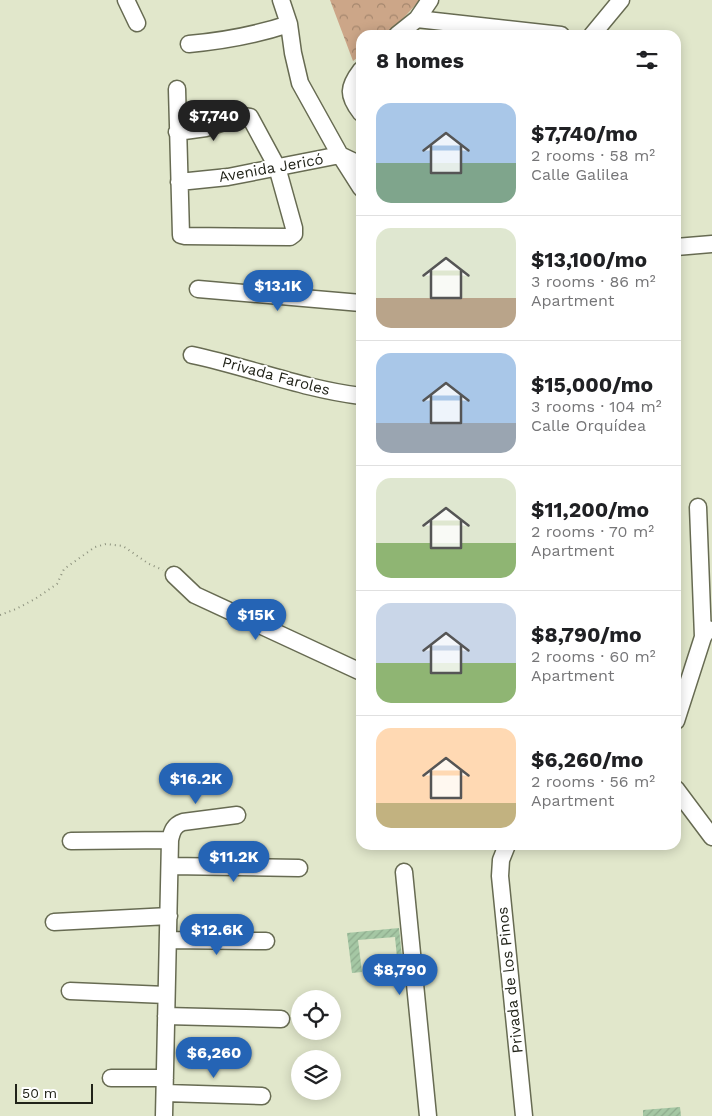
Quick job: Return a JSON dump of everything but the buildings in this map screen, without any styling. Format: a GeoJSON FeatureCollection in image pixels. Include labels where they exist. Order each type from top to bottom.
{"type":"FeatureCollection","features":[{"type":"Feature","properties":{"kind":"street"},"geometry":{"type":"LineString","coordinates":[[126,0],[138,23]]}},
{"type":"Feature","properties":{"kind":"street"},"geometry":{"type":"LineString","coordinates":[[281,0],[289,24],[292,53],[300,83],[356,180]]}},
{"type":"Feature","properties":{"kind":"street"},"geometry":{"type":"LineString","coordinates":[[404,30],[417,19],[430,0]]}},
{"type":"Feature","properties":{"kind":"street"},"geometry":{"type":"LineString","coordinates":[[596,30],[621,0]]}},
{"type":"Feature","properties":{"kind":"street"},"geometry":{"type":"LineString","coordinates":[[417,19],[516,30]]}},
{"type":"Feature","properties":{"kind":"street"},"geometry":{"type":"LineString","coordinates":[[189,44],[228,40],[262,33],[289,24]]}},
{"type":"Feature","properties":{"kind":"street"},"geometry":{"type":"LineString","coordinates":[[356,76],[352,81],[351,87],[351,95],[356,104]]}},
{"type":"Feature","properties":{"kind":"street"},"geometry":{"type":"LineString","coordinates":[[177,89],[177,132],[181,234],[185,236],[290,236],[294,234],[277,167],[252,119],[246,116],[206,128],[177,132]]}},
{"type":"Feature","properties":{"kind":"street","name":"Avenida Jericó"},"geometry":{"type":"LineString","coordinates":[[179,182],[228,177],[340,155],[356,163]]}},
{"type":"Feature","properties":{"kind":"street"},"geometry":{"type":"LineString","coordinates":[[681,247],[712,244]]}},
{"type":"Feature","properties":{"kind":"street"},"geometry":{"type":"LineString","coordinates":[[198,289],[356,304]]}},
{"type":"Feature","properties":{"kind":"street","name":"Privada Faroles"},"geometry":{"type":"LineString","coordinates":[[192,355],[225,362],[308,387],[356,395]]}},
{"type":"Feature","properties":{"kind":"street"},"geometry":{"type":"LineString","coordinates":[[681,707],[708,630],[698,506]]}},
{"type":"Feature","properties":{"kind":"street"},"geometry":{"type":"LineString","coordinates":[[174,575],[195,595],[356,670]]}},
{"type":"Feature","properties":{"kind":"street"},"geometry":{"type":"LineString","coordinates":[[681,796],[712,837]]}},
{"type":"Feature","properties":{"kind":"street"},"geometry":{"type":"LineString","coordinates":[[164,1116],[171,835],[178,824],[183,822],[237,815]]}},
{"type":"Feature","properties":{"kind":"street"},"geometry":{"type":"LineString","coordinates":[[72,841],[171,835]]}},
{"type":"Feature","properties":{"kind":"street","name":"Privada de los Pinos"},"geometry":{"type":"LineString","coordinates":[[505,850],[500,876],[524,1116]]}},
{"type":"Feature","properties":{"kind":"street"},"geometry":{"type":"LineString","coordinates":[[170,866],[299,868]]}},
{"type":"Feature","properties":{"kind":"street"},"geometry":{"type":"LineString","coordinates":[[404,872],[428,1116]]}},
{"type":"Feature","properties":{"kind":"street"},"geometry":{"type":"LineString","coordinates":[[54,922],[169,916]]}},
{"type":"Feature","properties":{"kind":"street"},"geometry":{"type":"LineString","coordinates":[[168,940],[266,942]]}},
{"type":"Feature","properties":{"kind":"street"},"geometry":{"type":"LineString","coordinates":[[70,991],[166,995]]}},
{"type":"Feature","properties":{"kind":"street"},"geometry":{"type":"LineString","coordinates":[[166,1016],[281,1019]]}},
{"type":"Feature","properties":{"kind":"street"},"geometry":{"type":"LineString","coordinates":[[111,1078],[262,1096]]}},
{"type":"Feature","properties":{"kind":"path"},"geometry":{"type":"LineString","coordinates":[[0,615],[35,599],[56,584],[64,569],[95,547],[106,544],[123,546],[149,564],[174,575]]}},
{"type":"Feature","properties":{"kind":"green space"},"geometry":{"type":"Polygon","coordinates":[[[330,0],[420,0],[393,30],[356,30],[356,59],[353,61],[330,0]]]}}]}
